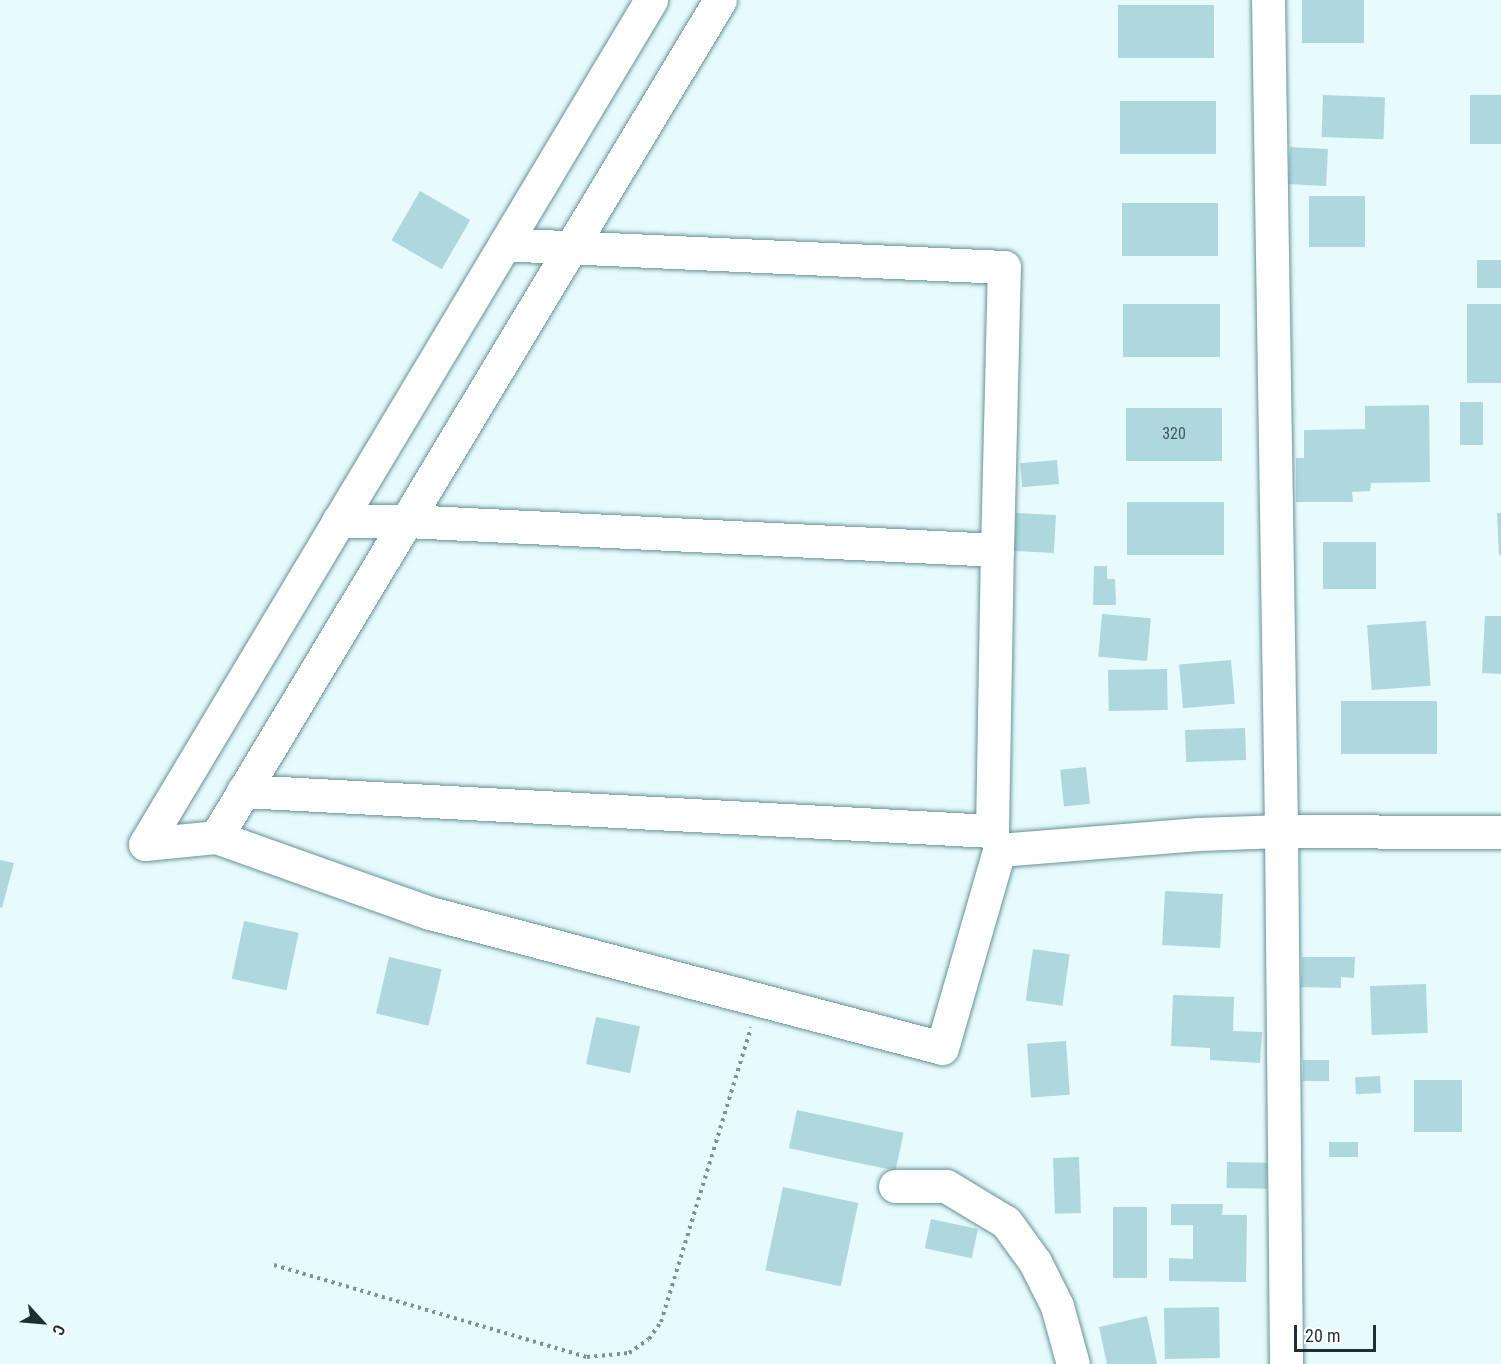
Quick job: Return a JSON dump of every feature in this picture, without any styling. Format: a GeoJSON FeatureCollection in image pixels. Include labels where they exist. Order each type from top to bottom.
{"type":"FeatureCollection","features":[{"type":"Feature","properties":{"kind":"street"},"geometry":{"type":"LineString","coordinates":[[505,244],[570,249],[1004,267],[997,550],[996,840],[942,1048],[430,914],[216,837],[146,844],[338,521],[651,0]]}},
{"type":"Feature","properties":{"kind":"street"},"geometry":{"type":"LineString","coordinates":[[216,837],[720,0]]}},
{"type":"Feature","properties":{"kind":"street"},"geometry":{"type":"LineString","coordinates":[[1268,0],[1281,831],[1286,1364]]}},
{"type":"Feature","properties":{"kind":"street"},"geometry":{"type":"LineString","coordinates":[[338,521],[406,520],[997,550]]}},
{"type":"Feature","properties":{"kind":"street"},"geometry":{"type":"LineString","coordinates":[[243,791],[996,840],[1281,831],[1501,832]]}},
{"type":"Feature","properties":{"kind":"street"},"geometry":{"type":"LineString","coordinates":[[895,1186],[946,1186],[1006,1222],[1035,1262],[1057,1305],[1073,1364]]}},
{"type":"Feature","properties":{"kind":"path"},"geometry":{"type":"LineString","coordinates":[[274,1265],[587,1357],[629,1353],[649,1339],[661,1322],[759,1000]]}},
{"type":"Feature","properties":{"kind":"building"},"geometry":{"type":"Polygon","coordinates":[[[1302,0],[1364,0],[1364,43],[1302,43],[1302,0]]]}},
{"type":"Feature","properties":{"kind":"building"},"geometry":{"type":"Polygon","coordinates":[[[1118,5],[1214,5],[1214,58],[1118,58],[1118,5]]]}},
{"type":"Feature","properties":{"kind":"building"},"geometry":{"type":"Polygon","coordinates":[[[1323,95],[1385,97],[1383,139],[1322,137],[1323,95]]]}},
{"type":"Feature","properties":{"kind":"building"},"geometry":{"type":"Polygon","coordinates":[[[1470,95],[1501,95],[1501,144],[1470,144],[1470,95]]]}},
{"type":"Feature","properties":{"kind":"building"},"geometry":{"type":"Polygon","coordinates":[[[1120,101],[1216,101],[1216,154],[1120,154],[1120,101]]]}},
{"type":"Feature","properties":{"kind":"building"},"geometry":{"type":"Polygon","coordinates":[[[1290,147],[1328,149],[1326,186],[1288,184],[1290,147]]]}},
{"type":"Feature","properties":{"kind":"building"},"geometry":{"type":"Polygon","coordinates":[[[420,191],[470,220],[442,269],[392,240],[420,191]]]}},
{"type":"Feature","properties":{"kind":"building"},"geometry":{"type":"Polygon","coordinates":[[[1309,196],[1365,196],[1365,247],[1309,247],[1309,196]]]}},
{"type":"Feature","properties":{"kind":"building"},"geometry":{"type":"Polygon","coordinates":[[[1122,203],[1218,203],[1218,256],[1122,256],[1122,203]]]}},
{"type":"Feature","properties":{"kind":"building"},"geometry":{"type":"Polygon","coordinates":[[[1477,260],[1501,260],[1501,288],[1477,288],[1477,260]]]}},
{"type":"Feature","properties":{"kind":"building"},"geometry":{"type":"Polygon","coordinates":[[[1123,304],[1220,304],[1220,357],[1123,357],[1123,304]]]}},
{"type":"Feature","properties":{"kind":"building"},"geometry":{"type":"Polygon","coordinates":[[[1467,304],[1501,304],[1501,383],[1467,383],[1467,304]]]}},
{"type":"Feature","properties":{"kind":"building"},"geometry":{"type":"Polygon","coordinates":[[[1460,402],[1483,402],[1483,445],[1460,445],[1460,402]]]}},
{"type":"Feature","properties":{"kind":"building"},"geometry":{"type":"Polygon","coordinates":[[[1429,405],[1430,482],[1371,483],[1370,491],[1352,492],[1353,502],[1296,502],[1296,458],[1304,458],[1304,430],[1365,429],[1365,406],[1429,405]]]}},
{"type":"Feature","properties":{"kind":"building"},"geometry":{"type":"Polygon","coordinates":[[[1126,408],[1222,408],[1222,461],[1126,461],[1126,408]]]}},
{"type":"Feature","properties":{"kind":"building"},"geometry":{"type":"Polygon","coordinates":[[[1057,460],[1059,484],[1022,487],[1020,463],[1057,460]]]}},
{"type":"Feature","properties":{"kind":"building"},"geometry":{"type":"Polygon","coordinates":[[[1127,502],[1224,502],[1224,555],[1127,555],[1127,502]]]}},
{"type":"Feature","properties":{"kind":"building"},"geometry":{"type":"Polygon","coordinates":[[[1016,513],[1056,515],[1054,553],[1014,551],[1016,513]]]}},
{"type":"Feature","properties":{"kind":"building"},"geometry":{"type":"Polygon","coordinates":[[[1497,513],[1501,513],[1501,555],[1499,555],[1497,513]]]}},
{"type":"Feature","properties":{"kind":"building"},"geometry":{"type":"Polygon","coordinates":[[[1323,542],[1376,542],[1376,589],[1323,589],[1323,542]]]}},
{"type":"Feature","properties":{"kind":"building"},"geometry":{"type":"Polygon","coordinates":[[[1094,566],[1107,566],[1107,579],[1115,579],[1116,605],[1093,605],[1094,566]]]}},
{"type":"Feature","properties":{"kind":"building"},"geometry":{"type":"Polygon","coordinates":[[[1102,614],[1151,618],[1147,661],[1098,657],[1102,614]]]}},
{"type":"Feature","properties":{"kind":"building"},"geometry":{"type":"Polygon","coordinates":[[[1485,616],[1501,616],[1501,674],[1482,673],[1485,616]]]}},
{"type":"Feature","properties":{"kind":"building"},"geometry":{"type":"Polygon","coordinates":[[[1426,621],[1431,686],[1372,690],[1367,625],[1426,621]]]}},
{"type":"Feature","properties":{"kind":"building"},"geometry":{"type":"Polygon","coordinates":[[[1231,660],[1235,704],[1183,708],[1179,665],[1231,660]]]}},
{"type":"Feature","properties":{"kind":"building"},"geometry":{"type":"Polygon","coordinates":[[[1167,669],[1168,710],[1109,711],[1108,670],[1167,669]]]}},
{"type":"Feature","properties":{"kind":"building"},"geometry":{"type":"Polygon","coordinates":[[[1341,701],[1437,701],[1437,754],[1341,754],[1341,701]]]}},
{"type":"Feature","properties":{"kind":"building"},"geometry":{"type":"Polygon","coordinates":[[[1245,728],[1246,760],[1186,762],[1185,730],[1245,728]]]}},
{"type":"Feature","properties":{"kind":"building"},"geometry":{"type":"Polygon","coordinates":[[[1086,767],[1090,804],[1064,807],[1060,770],[1086,767]]]}},
{"type":"Feature","properties":{"kind":"building"},"geometry":{"type":"Polygon","coordinates":[[[0,860],[14,863],[2,908],[0,907],[0,860]]]}},
{"type":"Feature","properties":{"kind":"building"},"geometry":{"type":"Polygon","coordinates":[[[1165,891],[1223,894],[1220,948],[1162,945],[1165,891]]]}},
{"type":"Feature","properties":{"kind":"building"},"geometry":{"type":"Polygon","coordinates":[[[244,921],[299,933],[287,990],[232,979],[244,921]]]}},
{"type":"Feature","properties":{"kind":"building"},"geometry":{"type":"Polygon","coordinates":[[[1033,949],[1070,954],[1062,1006],[1026,1000],[1033,949]]]}},
{"type":"Feature","properties":{"kind":"building"},"geometry":{"type":"Polygon","coordinates":[[[389,957],[442,969],[429,1026],[376,1014],[389,957]]]}},
{"type":"Feature","properties":{"kind":"building"},"geometry":{"type":"Polygon","coordinates":[[[1302,957],[1355,957],[1354,978],[1341,977],[1341,988],[1301,987],[1302,957]]]}},
{"type":"Feature","properties":{"kind":"building"},"geometry":{"type":"Polygon","coordinates":[[[1426,984],[1428,1033],[1372,1035],[1370,986],[1426,984]]]}},
{"type":"Feature","properties":{"kind":"building"},"geometry":{"type":"Polygon","coordinates":[[[1173,995],[1234,997],[1233,1031],[1262,1032],[1260,1063],[1210,1060],[1210,1048],[1171,1046],[1173,995]]]}},
{"type":"Feature","properties":{"kind":"building"},"geometry":{"type":"Polygon","coordinates":[[[596,1017],[640,1026],[630,1073],[586,1064],[596,1017]]]}},
{"type":"Feature","properties":{"kind":"building"},"geometry":{"type":"Polygon","coordinates":[[[1066,1041],[1070,1095],[1031,1098],[1027,1044],[1066,1041]]]}},
{"type":"Feature","properties":{"kind":"building"},"geometry":{"type":"Polygon","coordinates":[[[1303,1060],[1329,1060],[1329,1081],[1303,1081],[1303,1060]]]}},
{"type":"Feature","properties":{"kind":"building"},"geometry":{"type":"Polygon","coordinates":[[[1380,1076],[1381,1093],[1356,1094],[1355,1077],[1380,1076]]]}},
{"type":"Feature","properties":{"kind":"building"},"geometry":{"type":"Polygon","coordinates":[[[1414,1080],[1462,1080],[1462,1132],[1414,1132],[1414,1080]]]}},
{"type":"Feature","properties":{"kind":"building"},"geometry":{"type":"Polygon","coordinates":[[[797,1110],[904,1133],[896,1171],[789,1148],[797,1110]]]}},
{"type":"Feature","properties":{"kind":"building"},"geometry":{"type":"Polygon","coordinates":[[[1329,1142],[1358,1142],[1358,1157],[1329,1157],[1329,1142]]]}},
{"type":"Feature","properties":{"kind":"building"},"geometry":{"type":"Polygon","coordinates":[[[1079,1157],[1081,1213],[1055,1214],[1053,1158],[1079,1157]]]}},
{"type":"Feature","properties":{"kind":"building"},"geometry":{"type":"Polygon","coordinates":[[[1227,1162],[1267,1163],[1267,1189],[1227,1188],[1227,1162]]]}},
{"type":"Feature","properties":{"kind":"building"},"geometry":{"type":"Polygon","coordinates":[[[783,1187],[858,1203],[841,1286],[765,1270],[783,1187]]]}},
{"type":"Feature","properties":{"kind":"building"},"geometry":{"type":"Polygon","coordinates":[[[1171,1204],[1223,1204],[1222,1215],[1247,1215],[1246,1282],[1169,1281],[1169,1258],[1193,1259],[1193,1225],[1171,1225],[1171,1204]]]}},
{"type":"Feature","properties":{"kind":"building"},"geometry":{"type":"Polygon","coordinates":[[[1113,1207],[1147,1207],[1147,1278],[1113,1278],[1113,1207]]]}},
{"type":"Feature","properties":{"kind":"building"},"geometry":{"type":"Polygon","coordinates":[[[931,1219],[978,1229],[972,1258],[925,1248],[931,1219]]]}},
{"type":"Feature","properties":{"kind":"building"},"geometry":{"type":"Polygon","coordinates":[[[1219,1307],[1220,1358],[1165,1359],[1164,1308],[1219,1307]]]}},
{"type":"Feature","properties":{"kind":"building"},"geometry":{"type":"Polygon","coordinates":[[[1147,1316],[1157,1364],[1107,1364],[1099,1327],[1147,1316]]]}}]}
